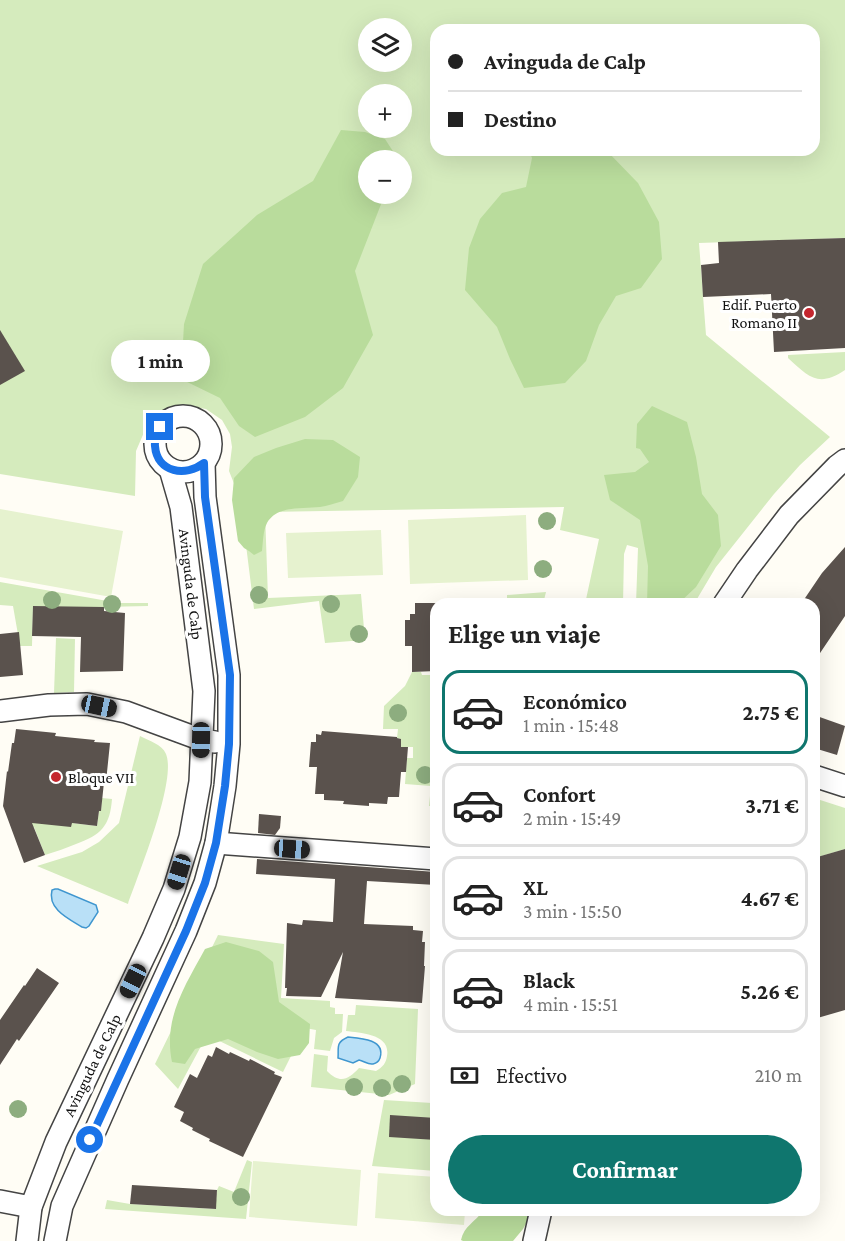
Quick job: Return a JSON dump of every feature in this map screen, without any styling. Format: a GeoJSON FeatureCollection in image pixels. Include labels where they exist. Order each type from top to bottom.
{"type":"FeatureCollection","features":[{"type":"Feature","properties":{"kind":"street"},"geometry":{"type":"LineString","coordinates":[[186,416],[202,423],[208,429],[212,447],[204,463],[197,469],[179,472],[163,463],[155,446],[160,427],[176,417],[186,416]]}},
{"type":"Feature","properties":{"kind":"street"},"geometry":{"type":"LineString","coordinates":[[728,598],[789,515],[845,460]]}},
{"type":"Feature","properties":{"kind":"street","name":"Avinguda de Calp"},"geometry":{"type":"LineString","coordinates":[[56,1241],[62,1206],[186,931],[205,883],[216,843],[229,744],[230,675],[205,497],[204,463]]}},
{"type":"Feature","properties":{"kind":"street","name":"Avinguda de Calp"},"geometry":{"type":"LineString","coordinates":[[27,1241],[31,1207],[56,1142],[153,938],[174,889],[190,837],[200,782],[204,691],[181,507],[171,469]]}},
{"type":"Feature","properties":{"kind":"street"},"geometry":{"type":"LineString","coordinates":[[0,711],[49,705],[87,704],[126,712],[201,740],[229,744]]}},
{"type":"Feature","properties":{"kind":"street"},"geometry":{"type":"LineString","coordinates":[[820,778],[845,786]]}},
{"type":"Feature","properties":{"kind":"street"},"geometry":{"type":"LineString","coordinates":[[216,843],[430,859]]}},
{"type":"Feature","properties":{"kind":"street"},"geometry":{"type":"LineString","coordinates":[[0,1202],[31,1207]]}},
{"type":"Feature","properties":{"kind":"street"},"geometry":{"type":"LineString","coordinates":[[534,1241],[540,1216]]}},
{"type":"Feature","properties":{"kind":"green space"},"geometry":{"type":"Polygon","coordinates":[[[0,0],[845,0],[845,238],[699,243],[706,335],[830,437],[774,494],[716,567],[698,598],[636,598],[638,548],[627,545],[624,554],[623,598],[586,598],[599,539],[560,530],[564,507],[265,512],[268,598],[361,594],[365,640],[325,643],[319,601],[254,609],[242,513],[229,471],[232,447],[230,434],[222,420],[206,409],[188,406],[165,412],[148,423],[136,451],[135,496],[0,474],[0,0]]]}},
{"type":"Feature","properties":{"kind":"green space"},"geometry":{"type":"Polygon","coordinates":[[[341,130],[358,131],[358,138],[385,139],[392,150],[358,150],[358,204],[381,204],[355,271],[373,335],[343,388],[305,417],[255,437],[239,426],[220,398],[181,379],[184,324],[203,264],[257,215],[313,181],[341,130]]]}},
{"type":"Feature","properties":{"kind":"green space"},"geometry":{"type":"Polygon","coordinates":[[[531,156],[612,156],[638,183],[659,222],[662,259],[641,288],[616,296],[599,325],[586,361],[565,383],[524,388],[497,327],[465,290],[469,248],[480,219],[502,193],[526,187],[531,156]]]}},
{"type":"Feature","properties":{"kind":"green space"},"geometry":{"type":"Polygon","coordinates":[[[845,352],[845,370],[821,379],[808,375],[788,358],[788,355],[845,352]]]}},
{"type":"Feature","properties":{"kind":"green space"},"geometry":{"type":"Polygon","coordinates":[[[652,406],[687,422],[702,494],[718,515],[721,546],[696,587],[684,598],[647,598],[648,566],[640,520],[610,500],[604,475],[635,472],[649,462],[640,449],[636,448],[637,424],[652,406]]]}},
{"type":"Feature","properties":{"kind":"green space"},"geometry":{"type":"Polygon","coordinates":[[[305,439],[333,440],[360,457],[358,477],[343,501],[320,507],[284,511],[271,517],[265,529],[262,551],[254,555],[238,541],[232,500],[234,478],[254,457],[305,439]]]}},
{"type":"Feature","properties":{"kind":"green space"},"geometry":{"type":"Polygon","coordinates":[[[0,509],[123,531],[111,597],[0,577],[0,509]]]}},
{"type":"Feature","properties":{"kind":"green space"},"geometry":{"type":"Polygon","coordinates":[[[526,515],[528,580],[410,584],[408,520],[526,515]]]}},
{"type":"Feature","properties":{"kind":"green space"},"geometry":{"type":"Polygon","coordinates":[[[381,530],[383,575],[288,578],[286,533],[381,530]]]}},
{"type":"Feature","properties":{"kind":"green space"},"geometry":{"type":"Polygon","coordinates":[[[0,582],[119,603],[148,603],[148,606],[57,608],[33,606],[32,646],[20,646],[13,606],[0,605],[0,582]]]}},
{"type":"Feature","properties":{"kind":"green space"},"geometry":{"type":"Polygon","coordinates":[[[546,592],[544,598],[507,598],[507,595],[546,592]]]}},
{"type":"Feature","properties":{"kind":"green space"},"geometry":{"type":"Polygon","coordinates":[[[56,638],[75,639],[74,692],[54,693],[56,638]]]}},
{"type":"Feature","properties":{"kind":"green space"},"geometry":{"type":"Polygon","coordinates":[[[412,672],[430,675],[430,786],[405,784],[407,758],[413,758],[413,747],[401,747],[401,739],[397,738],[398,729],[383,729],[384,706],[405,686],[412,672]]]}},
{"type":"Feature","properties":{"kind":"green space"},"geometry":{"type":"Polygon","coordinates":[[[140,736],[162,748],[166,754],[168,767],[155,828],[128,904],[37,866],[82,852],[99,842],[119,823],[140,736]]]}},
{"type":"Feature","properties":{"kind":"green space"},"geometry":{"type":"Polygon","coordinates":[[[102,798],[112,799],[109,816],[103,828],[85,841],[45,855],[34,827],[23,830],[30,815],[97,826],[102,798]]]}},
{"type":"Feature","properties":{"kind":"green space"},"geometry":{"type":"Polygon","coordinates":[[[820,800],[845,808],[845,849],[820,856],[820,800]]]}},
{"type":"Feature","properties":{"kind":"green space"},"geometry":{"type":"Polygon","coordinates":[[[218,935],[284,944],[281,998],[330,1001],[330,1007],[335,1008],[335,1014],[343,1014],[342,1032],[334,1038],[330,1051],[314,1049],[316,1030],[305,1028],[283,1072],[207,1035],[178,1089],[155,1064],[218,935]]]}},
{"type":"Feature","properties":{"kind":"green space"},"geometry":{"type":"Polygon","coordinates":[[[226,942],[259,951],[273,962],[279,1002],[310,1024],[309,1043],[300,1055],[278,1059],[228,1039],[195,1049],[185,1064],[172,1062],[170,1046],[173,1017],[183,989],[205,949],[226,942]]]}},
{"type":"Feature","properties":{"kind":"green space"},"geometry":{"type":"Polygon","coordinates":[[[356,1005],[418,1009],[415,1084],[389,1095],[311,1087],[314,1054],[328,1056],[327,1071],[340,1079],[347,1078],[359,1068],[376,1071],[385,1063],[387,1049],[380,1039],[367,1034],[346,1031],[348,1015],[355,1015],[356,1005]]]}},
{"type":"Feature","properties":{"kind":"green space"},"geometry":{"type":"Polygon","coordinates":[[[384,1100],[430,1103],[430,1171],[372,1166],[384,1100]]]}},
{"type":"Feature","properties":{"kind":"green space"},"geometry":{"type":"Polygon","coordinates":[[[247,1160],[252,1162],[246,1219],[105,1209],[107,1200],[130,1204],[215,1209],[219,1186],[234,1192],[247,1160]]]}},
{"type":"Feature","properties":{"kind":"green space"},"geometry":{"type":"Polygon","coordinates":[[[253,1161],[361,1170],[357,1226],[249,1217],[253,1161]]]}},
{"type":"Feature","properties":{"kind":"green space"},"geometry":{"type":"Polygon","coordinates":[[[378,1173],[430,1177],[430,1216],[465,1216],[464,1225],[375,1218],[378,1173]]]}},
{"type":"Feature","properties":{"kind":"green space"},"geometry":{"type":"Polygon","coordinates":[[[478,1216],[530,1216],[513,1241],[463,1241],[461,1240],[462,1235],[478,1216]]]}},
{"type":"Feature","properties":{"kind":"water"},"geometry":{"type":"Polygon","coordinates":[[[55,889],[96,905],[98,912],[89,926],[82,927],[60,913],[51,897],[52,890],[55,889]]]}},
{"type":"Feature","properties":{"kind":"water"},"geometry":{"type":"Polygon","coordinates":[[[348,1037],[375,1043],[381,1052],[378,1061],[371,1064],[359,1060],[353,1063],[338,1058],[339,1043],[348,1037]]]}},
{"type":"Feature","properties":{"kind":"building"},"geometry":{"type":"Polygon","coordinates":[[[845,238],[845,348],[774,352],[771,294],[703,297],[701,265],[719,263],[718,242],[845,238]]]}},
{"type":"Feature","properties":{"kind":"building"},"geometry":{"type":"Polygon","coordinates":[[[0,330],[25,371],[0,385],[0,330]]]}},
{"type":"Feature","properties":{"kind":"building"},"geometry":{"type":"Polygon","coordinates":[[[845,547],[845,616],[820,653],[820,598],[805,598],[822,573],[845,547]]]}},
{"type":"Feature","properties":{"kind":"building"},"geometry":{"type":"Polygon","coordinates":[[[415,603],[430,603],[430,671],[412,672],[412,646],[405,646],[405,620],[410,620],[410,614],[415,614],[415,603]]]}},
{"type":"Feature","properties":{"kind":"building"},"geometry":{"type":"Polygon","coordinates":[[[33,606],[104,607],[104,611],[125,613],[123,671],[80,672],[81,637],[32,636],[33,606]]]}},
{"type":"Feature","properties":{"kind":"building"},"geometry":{"type":"Polygon","coordinates":[[[19,632],[23,675],[0,677],[0,634],[19,632]]]}},
{"type":"Feature","properties":{"kind":"building"},"geometry":{"type":"Polygon","coordinates":[[[820,717],[845,726],[837,755],[820,750],[820,717]]]}},
{"type":"Feature","properties":{"kind":"building","name":"Bloque VII"},"geometry":{"type":"Polygon","coordinates":[[[16,729],[56,733],[55,736],[110,743],[106,782],[104,782],[97,826],[72,823],[71,827],[32,823],[45,855],[24,863],[3,806],[7,771],[16,729]]]}},
{"type":"Feature","properties":{"kind":"building"},"geometry":{"type":"Polygon","coordinates":[[[322,731],[401,739],[401,747],[408,747],[406,772],[401,772],[399,797],[388,797],[387,804],[369,803],[369,806],[324,800],[324,794],[315,794],[317,767],[309,767],[311,742],[316,742],[316,734],[321,735],[322,731]]]}},
{"type":"Feature","properties":{"kind":"building"},"geometry":{"type":"Polygon","coordinates":[[[259,814],[281,816],[280,828],[275,835],[258,833],[259,814]]]}},
{"type":"Feature","properties":{"kind":"building"},"geometry":{"type":"Polygon","coordinates":[[[845,849],[845,1010],[820,1017],[820,856],[845,849]]]}},
{"type":"Feature","properties":{"kind":"building"},"geometry":{"type":"Polygon","coordinates":[[[257,859],[430,872],[430,885],[367,881],[364,924],[413,926],[413,930],[423,931],[425,966],[422,1003],[335,998],[343,952],[321,997],[286,996],[287,923],[302,925],[303,920],[333,922],[335,879],[256,874],[257,859]]]}},
{"type":"Feature","properties":{"kind":"building"},"geometry":{"type":"Polygon","coordinates":[[[37,968],[59,983],[0,1065],[0,1020],[37,968]]]}},
{"type":"Feature","properties":{"kind":"building"},"geometry":{"type":"Polygon","coordinates":[[[216,1047],[229,1054],[230,1052],[249,1061],[250,1059],[282,1077],[243,1157],[192,1130],[193,1128],[180,1121],[184,1112],[174,1107],[190,1074],[197,1078],[208,1055],[212,1057],[216,1047]]]}},
{"type":"Feature","properties":{"kind":"building"},"geometry":{"type":"Polygon","coordinates":[[[390,1115],[430,1118],[430,1140],[389,1137],[390,1115]]]}},
{"type":"Feature","properties":{"kind":"building"},"geometry":{"type":"Polygon","coordinates":[[[132,1185],[217,1190],[216,1209],[130,1204],[132,1185]]]}},
{"type":"Feature","properties":{"kind":"place","name":"Edif. Puerto Romano II"},"geometry":{"type":"Point","coordinates":[809,313]}},
{"type":"Feature","properties":{"kind":"place","name":"Bloque VII"},"geometry":{"type":"Point","coordinates":[56,777]}},
{"type":"Feature","properties":{"kind":"route"},"geometry":{"type":"LineString","coordinates":[[90,1140],[186,931],[205,883],[216,843],[225,786],[229,744],[230,675],[205,497],[204,463],[188,472],[179,472],[163,463],[155,446],[160,427]]}}]}
